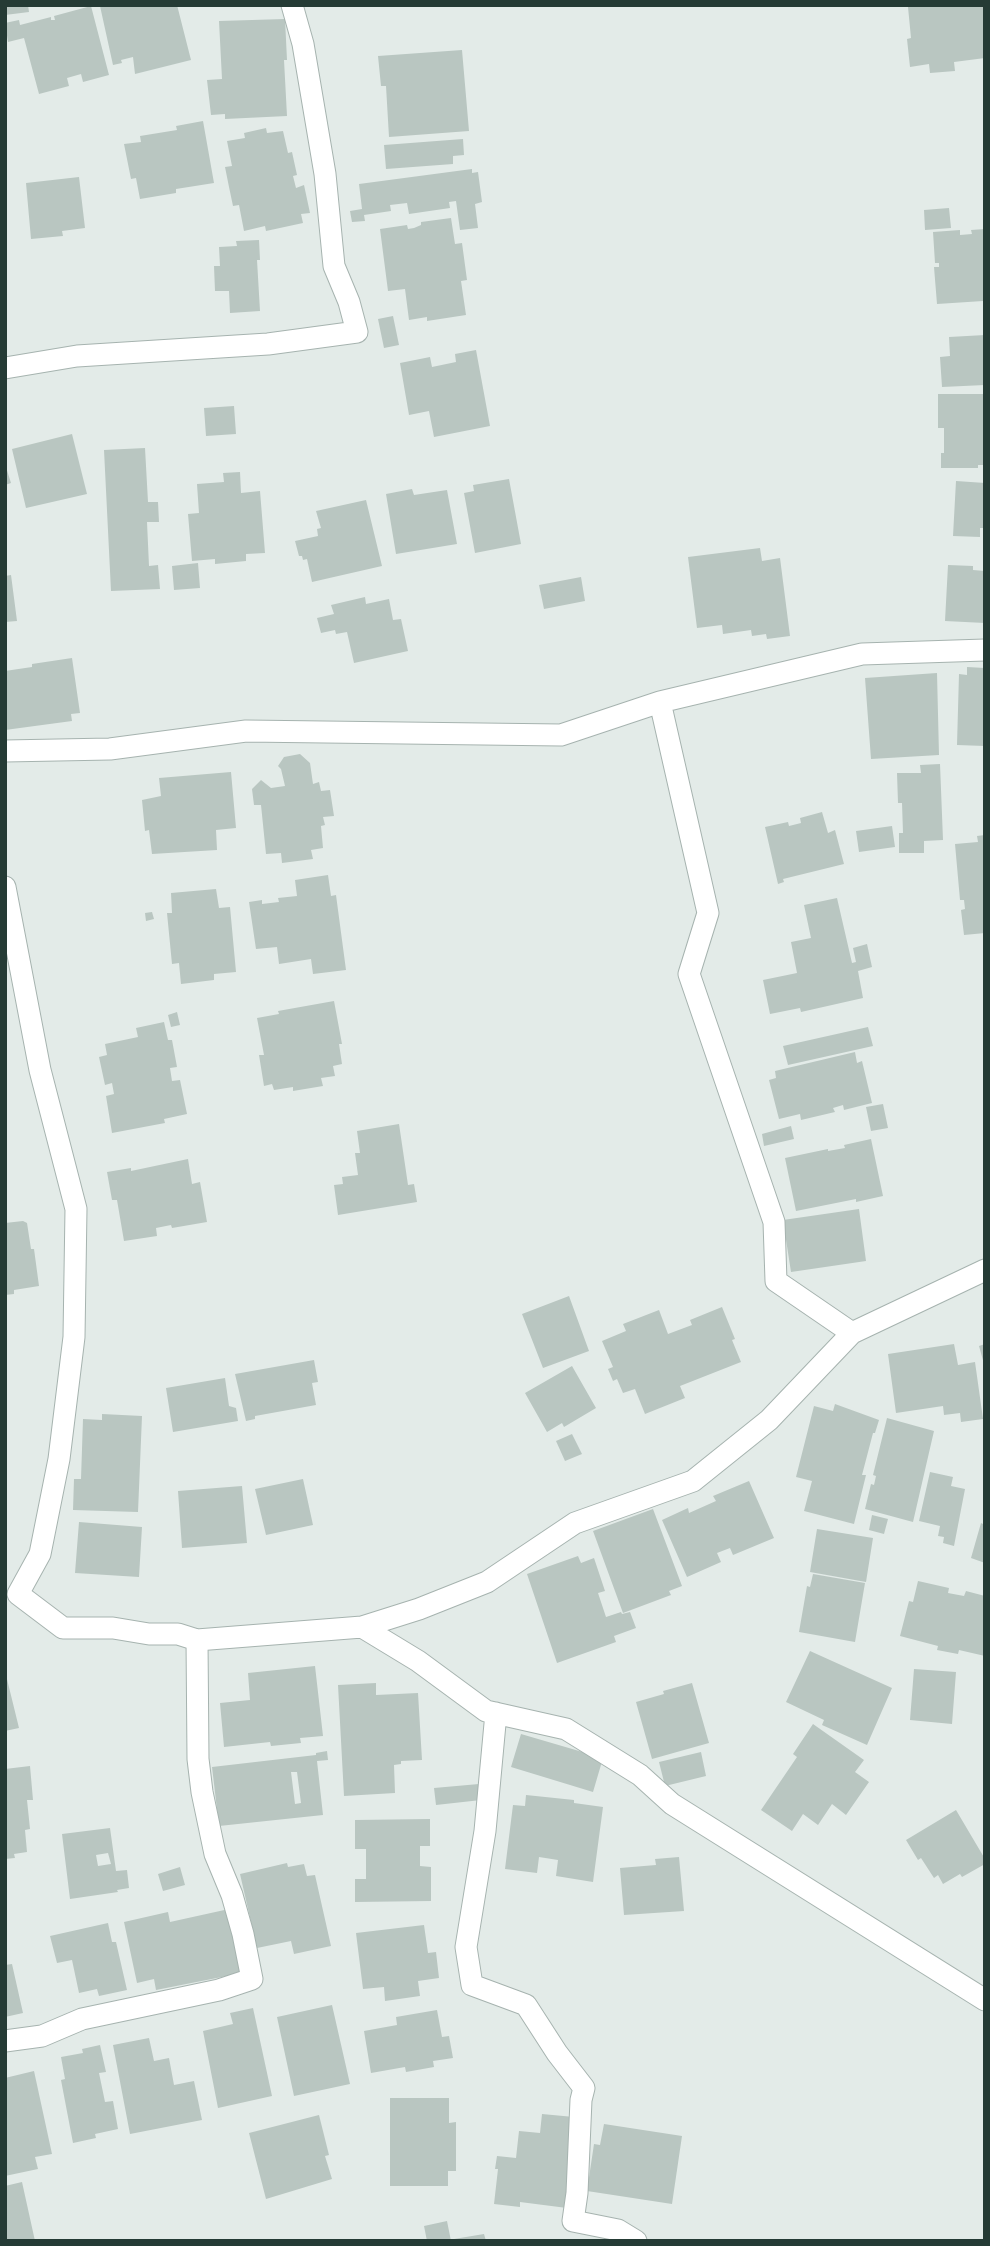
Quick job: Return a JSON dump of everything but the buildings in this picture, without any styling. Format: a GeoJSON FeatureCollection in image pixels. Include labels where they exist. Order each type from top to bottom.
{"type":"FeatureCollection","features":[{"type":"Feature","properties":{"kind":"street"},"geometry":{"type":"LineString","coordinates":[[5,368],[77,356],[268,344],[357,332],[349,302],[334,267],[325,174],[303,44],[292,5]]}},
{"type":"Feature","properties":{"kind":"street"},"geometry":{"type":"LineString","coordinates":[[5,751],[110,750],[246,731],[561,734],[660,702],[862,654],[985,650]]}},
{"type":"Feature","properties":{"kind":"street"},"geometry":{"type":"LineString","coordinates":[[660,702],[708,913],[689,974],[774,1222],[776,1281],[852,1333]]}},
{"type":"Feature","properties":{"kind":"street"},"geometry":{"type":"LineString","coordinates":[[5,887],[40,1070],[76,1209],[74,1336],[59,1459],[40,1555],[11,1596],[63,1628],[113,1628],[149,1634],[178,1634],[197,1640],[362,1627],[419,1609],[487,1582],[575,1523],[693,1481],[769,1420],[852,1333],[985,1270]]}},
{"type":"Feature","properties":{"kind":"street"},"geometry":{"type":"LineString","coordinates":[[362,1627],[418,1661],[486,1711],[566,1729],[640,1775],[672,1804],[985,2000]]}},
{"type":"Feature","properties":{"kind":"street"},"geometry":{"type":"LineString","coordinates":[[5,2041],[42,2036],[82,2019],[208,1993],[252,1979],[232,1895],[215,1854],[202,1792],[198,1759],[197,1640]]}},
{"type":"Feature","properties":{"kind":"street"},"geometry":{"type":"LineString","coordinates":[[496,1713],[485,1832],[466,1947],[472,1984],[526,2005],[584,2088],[578,2193],[573,2221],[618,2230],[636,2241]]}}]}
